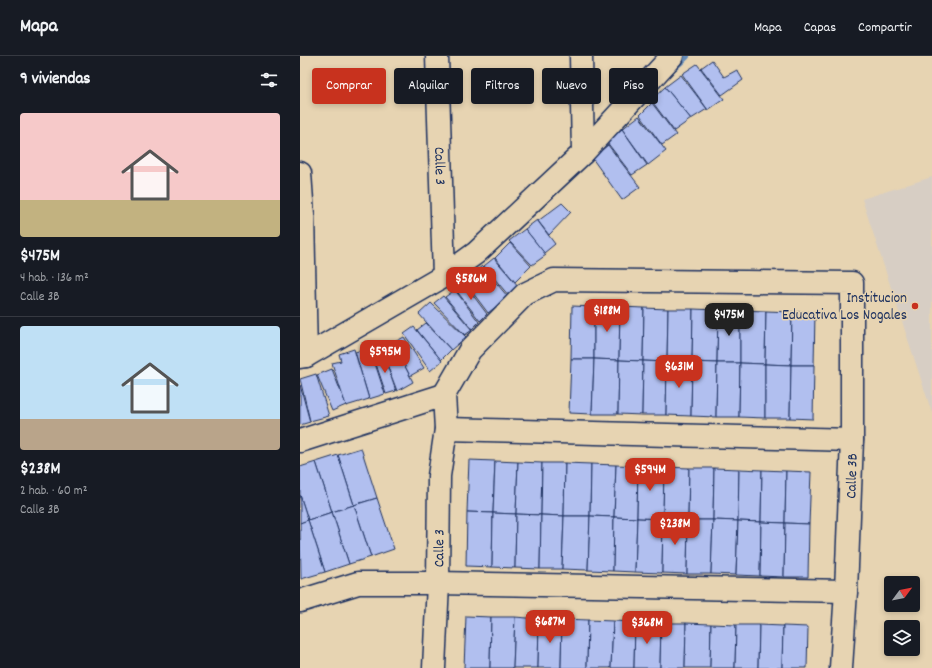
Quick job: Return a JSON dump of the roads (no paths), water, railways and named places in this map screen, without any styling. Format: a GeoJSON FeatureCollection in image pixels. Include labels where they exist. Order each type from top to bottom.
{"type":"FeatureCollection","features":[{"type":"Feature","properties":{"kind":"street","name":"Calle 3"},"geometry":{"type":"LineString","coordinates":[[437,56],[444,276]]}},
{"type":"Feature","properties":{"kind":"street"},"geometry":{"type":"LineString","coordinates":[[581,56],[583,153]]}},
{"type":"Feature","properties":{"kind":"street"},"geometry":{"type":"LineString","coordinates":[[300,173],[303,357],[444,276],[476,253],[583,153],[672,56]]}},
{"type":"Feature","properties":{"kind":"street","name":"Calle 3B"},"geometry":{"type":"LineString","coordinates":[[444,395],[470,350],[525,294],[554,280],[852,284],[852,440],[846,591],[841,668]]}},
{"type":"Feature","properties":{"kind":"street","name":"Calle 3"},"geometry":{"type":"LineString","coordinates":[[434,668],[438,583],[439,476],[446,429],[444,395]]}},
{"type":"Feature","properties":{"kind":"street"},"geometry":{"type":"LineString","coordinates":[[300,441],[444,395]]}},
{"type":"Feature","properties":{"kind":"street"},"geometry":{"type":"LineString","coordinates":[[446,429],[852,440]]}},
{"type":"Feature","properties":{"kind":"street"},"geometry":{"type":"LineString","coordinates":[[300,601],[358,583],[438,583],[846,591]]}},
{"type":"Feature","properties":{"kind":"waterway"},"geometry":{"type":"LineString","coordinates":[[675,66],[686,56]]}},
{"type":"Feature","properties":{"kind":"place","name":"Institucion Educativa Los Nogales"},"geometry":{"type":"Point","coordinates":[915,306]}}]}
